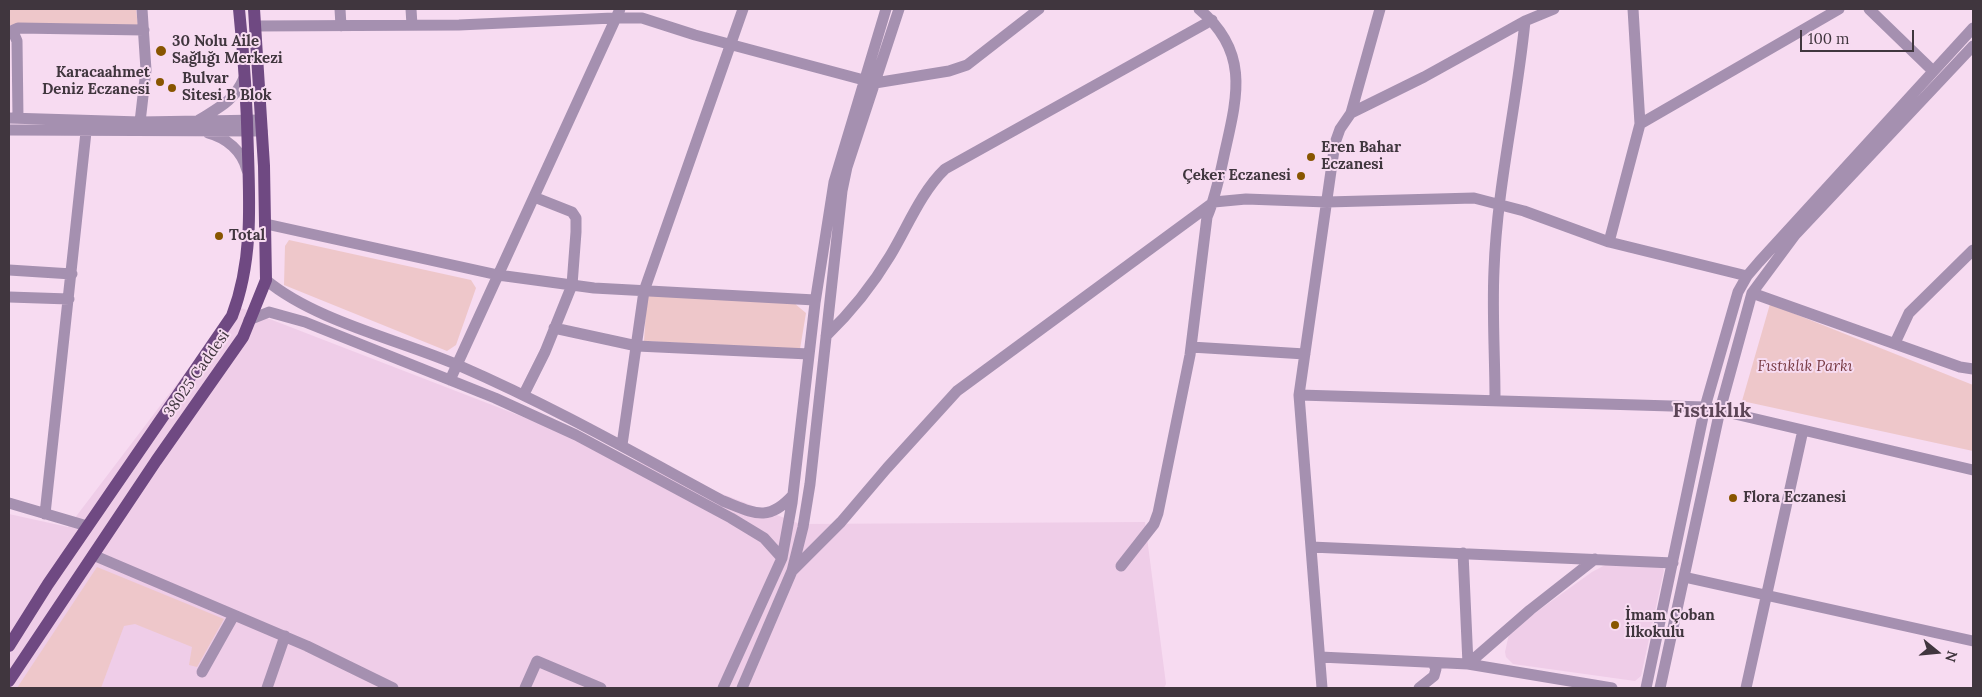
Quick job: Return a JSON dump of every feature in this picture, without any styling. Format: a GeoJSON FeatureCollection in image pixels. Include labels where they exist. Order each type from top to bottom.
{"type":"FeatureCollection","features":[{"type":"Feature","properties":{"kind":"main road","name":"38025 Caddesi"},"geometry":{"type":"LineString","coordinates":[[9,646],[87,526],[232,316],[241,294],[250,216],[247,126],[239,9]]}},
{"type":"Feature","properties":{"kind":"main road","name":"38025 Caddesi"},"geometry":{"type":"LineString","coordinates":[[9,681],[92,555],[242,338],[266,280],[262,126],[254,9]]}},
{"type":"Feature","properties":{"kind":"street"},"geometry":{"type":"LineString","coordinates":[[140,122],[146,70],[142,9]]}},
{"type":"Feature","properties":{"kind":"street"},"geometry":{"type":"LineString","coordinates":[[340,9],[340,26]]}},
{"type":"Feature","properties":{"kind":"street"},"geometry":{"type":"LineString","coordinates":[[411,9],[412,25]]}},
{"type":"Feature","properties":{"kind":"street"},"geometry":{"type":"LineString","coordinates":[[622,446],[644,291],[743,9]]}},
{"type":"Feature","properties":{"kind":"street"},"geometry":{"type":"LineString","coordinates":[[742,688],[792,572],[810,484],[842,191],[870,82],[886,9]]}},
{"type":"Feature","properties":{"kind":"street"},"geometry":{"type":"LineString","coordinates":[[723,688],[782,558],[793,496],[815,300],[834,182],[899,9]]}},
{"type":"Feature","properties":{"kind":"street"},"geometry":{"type":"LineString","coordinates":[[255,26],[412,25],[549,15],[619,13],[870,82],[949,71],[967,65],[1039,9]]}},
{"type":"Feature","properties":{"kind":"street"},"geometry":{"type":"LineString","coordinates":[[1121,566],[1154,524],[1158,512],[1191,347],[1207,217],[1214,202],[1235,110],[1237,90],[1231,51],[1225,36],[1212,20],[1198,9]]}},
{"type":"Feature","properties":{"kind":"street"},"geometry":{"type":"LineString","coordinates":[[1322,688],[1299,395],[1335,143],[1340,129],[1351,113],[1380,9]]}},
{"type":"Feature","properties":{"kind":"street"},"geometry":{"type":"LineString","coordinates":[[1351,113],[1424,78],[1526,21],[1554,9]]}},
{"type":"Feature","properties":{"kind":"street"},"geometry":{"type":"LineString","coordinates":[[1609,242],[1640,124],[1633,9]]}},
{"type":"Feature","properties":{"kind":"street"},"geometry":{"type":"LineString","coordinates":[[1640,124],[1839,9]]}},
{"type":"Feature","properties":{"kind":"street"},"geometry":{"type":"LineString","coordinates":[[1869,9],[1933,71]]}},
{"type":"Feature","properties":{"kind":"street"},"geometry":{"type":"LineString","coordinates":[[450,380],[619,13]]}},
{"type":"Feature","properties":{"kind":"street"},"geometry":{"type":"LineString","coordinates":[[826,336],[858,302],[889,258],[932,185],[945,169],[1212,20]]}},
{"type":"Feature","properties":{"kind":"street"},"geometry":{"type":"LineString","coordinates":[[1495,399],[1494,270],[1500,204],[1520,79],[1526,21]]}},
{"type":"Feature","properties":{"kind":"street"},"geometry":{"type":"LineString","coordinates":[[9,32],[18,28],[144,30]]}},
{"type":"Feature","properties":{"kind":"street"},"geometry":{"type":"LineString","coordinates":[[1646,688],[1705,407],[1738,292],[1747,276],[1973,28]]}},
{"type":"Feature","properties":{"kind":"street"},"geometry":{"type":"LineString","coordinates":[[9,32],[14,34],[17,41],[13,118],[140,122],[196,126],[215,135],[240,152],[249,179]]}},
{"type":"Feature","properties":{"kind":"street"},"geometry":{"type":"LineString","coordinates":[[1660,688],[1720,410],[1752,293],[1795,235],[1973,46]]}},
{"type":"Feature","properties":{"kind":"street"},"geometry":{"type":"LineString","coordinates":[[196,126],[238,93],[244,78]]}},
{"type":"Feature","properties":{"kind":"street"},"geometry":{"type":"LineString","coordinates":[[9,130],[86,132],[196,126],[262,126]]}},
{"type":"Feature","properties":{"kind":"street"},"geometry":{"type":"LineString","coordinates":[[45,514],[86,132]]}},
{"type":"Feature","properties":{"kind":"street"},"geometry":{"type":"LineString","coordinates":[[524,394],[572,285],[576,218],[565,208],[534,197]]}},
{"type":"Feature","properties":{"kind":"street"},"geometry":{"type":"LineString","coordinates":[[792,572],[841,522],[957,391],[1214,202],[1246,199],[1327,202],[1474,198],[1500,204],[1609,242],[1747,276]]}},
{"type":"Feature","properties":{"kind":"street"},"geometry":{"type":"LineString","coordinates":[[266,224],[498,275],[572,285],[644,291],[815,300]]}},
{"type":"Feature","properties":{"kind":"street"},"geometry":{"type":"LineString","coordinates":[[1895,344],[1909,313],[1973,250]]}},
{"type":"Feature","properties":{"kind":"street"},"geometry":{"type":"LineString","coordinates":[[9,270],[72,274]]}},
{"type":"Feature","properties":{"kind":"street"},"geometry":{"type":"LineString","coordinates":[[266,280],[285,293],[327,315],[457,365],[524,394],[723,501],[753,513],[767,514],[779,509],[793,496]]}},
{"type":"Feature","properties":{"kind":"street"},"geometry":{"type":"LineString","coordinates":[[1752,293],[1960,367],[1973,369]]}},
{"type":"Feature","properties":{"kind":"street"},"geometry":{"type":"LineString","coordinates":[[9,296],[69,298]]}},
{"type":"Feature","properties":{"kind":"street"},"geometry":{"type":"LineString","coordinates":[[250,320],[264,312],[283,315],[385,353],[576,435],[764,538],[782,558]]}},
{"type":"Feature","properties":{"kind":"street"},"geometry":{"type":"LineString","coordinates":[[554,328],[637,346],[809,354]]}},
{"type":"Feature","properties":{"kind":"street"},"geometry":{"type":"LineString","coordinates":[[1191,347],[1305,354]]}},
{"type":"Feature","properties":{"kind":"street"},"geometry":{"type":"LineString","coordinates":[[1299,395],[1495,399],[1705,407],[1973,470]]}},
{"type":"Feature","properties":{"kind":"street"},"geometry":{"type":"LineString","coordinates":[[1746,688],[1768,596],[1803,430]]}},
{"type":"Feature","properties":{"kind":"street"},"geometry":{"type":"LineString","coordinates":[[9,503],[87,526]]}},
{"type":"Feature","properties":{"kind":"street"},"geometry":{"type":"LineString","coordinates":[[740,524],[752,525],[754,520],[753,513]]}},
{"type":"Feature","properties":{"kind":"street"},"geometry":{"type":"LineString","coordinates":[[1310,547],[1673,563]]}},
{"type":"Feature","properties":{"kind":"street"},"geometry":{"type":"LineString","coordinates":[[1463,553],[1468,664]]}},
{"type":"Feature","properties":{"kind":"street"},"geometry":{"type":"LineString","coordinates":[[92,555],[285,636],[393,688]]}},
{"type":"Feature","properties":{"kind":"street"},"geometry":{"type":"LineString","coordinates":[[1468,664],[1530,610],[1595,559]]}},
{"type":"Feature","properties":{"kind":"street"},"geometry":{"type":"LineString","coordinates":[[1684,577],[1973,641]]}},
{"type":"Feature","properties":{"kind":"street"},"geometry":{"type":"LineString","coordinates":[[202,672],[234,615]]}},
{"type":"Feature","properties":{"kind":"street"},"geometry":{"type":"LineString","coordinates":[[266,688],[285,636]]}},
{"type":"Feature","properties":{"kind":"street"},"geometry":{"type":"LineString","coordinates":[[1320,657],[1468,664],[1612,688]]}},
{"type":"Feature","properties":{"kind":"street"},"geometry":{"type":"LineString","coordinates":[[525,688],[537,661],[601,688]]}},
{"type":"Feature","properties":{"kind":"street"},"geometry":{"type":"LineString","coordinates":[[1419,688],[1434,676],[1436,669],[1433,662]]}},
{"type":"Feature","properties":{"kind":"shaded area"},"geometry":{"type":"Polygon","coordinates":[[[236,306],[800,524],[1145,522],[1166,684],[1164,688],[9,688],[9,514],[68,527],[236,306]]]}},
{"type":"Feature","properties":{"kind":"shaded area","name":"İmam Çoban İlkokulu"},"geometry":{"type":"Polygon","coordinates":[[[1607,564],[1661,566],[1664,570],[1641,676],[1635,681],[1513,664],[1506,657],[1505,652],[1509,634],[1514,628],[1592,572],[1607,564]]]}},
{"type":"Feature","properties":{"kind":"green space"},"geometry":{"type":"Polygon","coordinates":[[[9,9],[136,9],[138,25],[9,25],[9,9]]]}},
{"type":"Feature","properties":{"kind":"green space"},"geometry":{"type":"Polygon","coordinates":[[[289,240],[471,280],[476,288],[456,345],[447,351],[284,285],[285,246],[289,240]]]}},
{"type":"Feature","properties":{"kind":"green space"},"geometry":{"type":"Polygon","coordinates":[[[647,295],[794,303],[806,313],[800,349],[644,341],[647,295]]]}},
{"type":"Feature","properties":{"kind":"green space","name":"Fıstıklık Parkı"},"geometry":{"type":"Polygon","coordinates":[[[1770,304],[1973,385],[1973,451],[1742,401],[1770,304]]]}},
{"type":"Feature","properties":{"kind":"green space"},"geometry":{"type":"Polygon","coordinates":[[[97,567],[224,619],[197,667],[189,665],[192,647],[135,624],[124,626],[101,688],[17,688],[97,567]]]}},
{"type":"Feature","properties":{"kind":"place","name":"30 Nolu Aile Sağlığı Merkezi"},"geometry":{"type":"Point","coordinates":[161,51]}},
{"type":"Feature","properties":{"kind":"place","name":"Karacaahmet Deniz Eczanesi"},"geometry":{"type":"Point","coordinates":[160,82]}},
{"type":"Feature","properties":{"kind":"place","name":"Bulvar Sitesi B Blok"},"geometry":{"type":"Point","coordinates":[172,88]}},
{"type":"Feature","properties":{"kind":"place","name":"Eren Bahar Eczanesi"},"geometry":{"type":"Point","coordinates":[1311,157]}},
{"type":"Feature","properties":{"kind":"place","name":"Çeker Eczanesi"},"geometry":{"type":"Point","coordinates":[1301,176]}},
{"type":"Feature","properties":{"kind":"place","name":"Total"},"geometry":{"type":"Point","coordinates":[219,236]}},
{"type":"Feature","properties":{"kind":"place","name":"Flora Eczanesi"},"geometry":{"type":"Point","coordinates":[1733,498]}},
{"type":"Feature","properties":{"kind":"place","name":"İmam Çoban İlkokulu"},"geometry":{"type":"Point","coordinates":[1615,625]}},
{"type":"Feature","properties":{"kind":"district","name":"Fıstıklık"},"geometry":{"type":"Point","coordinates":[1712,411]}}]}
